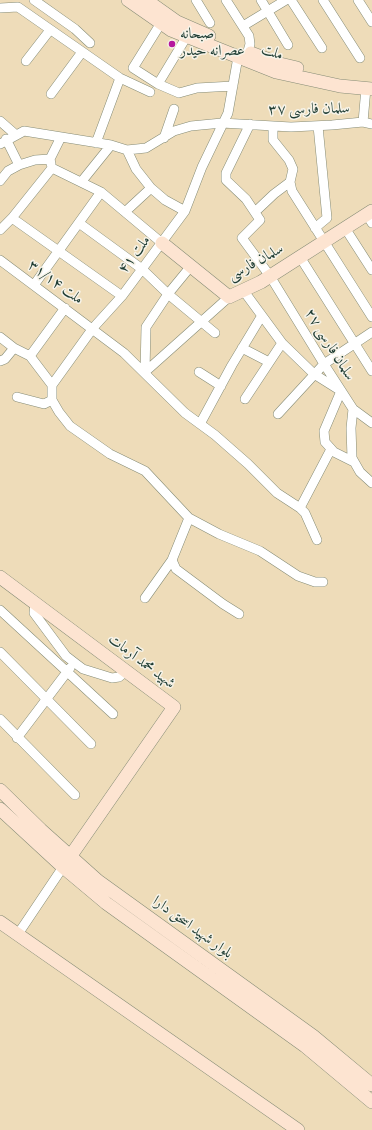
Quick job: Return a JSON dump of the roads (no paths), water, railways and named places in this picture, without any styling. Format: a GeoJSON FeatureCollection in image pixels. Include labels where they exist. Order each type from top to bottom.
{"type":"FeatureCollection","features":[{"type":"Feature","properties":{"kind":"main road","name":"ملت"},"geometry":{"type":"LineString","coordinates":[[128,0],[161,23],[187,36],[243,54],[370,86]]}},
{"type":"Feature","properties":{"kind":"main road","name":"ملت"},"geometry":{"type":"LineString","coordinates":[[146,0],[177,22],[218,40],[243,54]]}},
{"type":"Feature","properties":{"kind":"main road","name":"سلمان فارسی"},"geometry":{"type":"LineString","coordinates":[[162,243],[229,297],[270,276],[345,228],[370,216]]}},
{"type":"Feature","properties":{"kind":"main road","name":"شهید محمد آرمات"},"geometry":{"type":"LineString","coordinates":[[0,577],[174,707],[66,862]]}},
{"type":"Feature","properties":{"kind":"main road","name":"بلوار شهید اسحق دارا"},"geometry":{"type":"LineString","coordinates":[[0,790],[106,903],[305,1046],[372,1102]]}},
{"type":"Feature","properties":{"kind":"main road","name":"بلوار شهید اسحق دارا"},"geometry":{"type":"LineString","coordinates":[[0,809],[66,862],[98,881],[313,1036],[372,1085]]}},
{"type":"Feature","properties":{"kind":"main road"},"geometry":{"type":"LineString","coordinates":[[0,922],[298,1130]]}},
{"type":"Feature","properties":{"kind":"street"},"geometry":{"type":"LineString","coordinates":[[34,0],[75,29],[90,43]]}},
{"type":"Feature","properties":{"kind":"street"},"geometry":{"type":"LineString","coordinates":[[196,0],[210,23]]}},
{"type":"Feature","properties":{"kind":"street","name":"ملت ۴۱"},"geometry":{"type":"LineString","coordinates":[[52,385],[93,328],[122,296],[184,211],[228,112],[233,86],[243,54],[250,44],[249,36],[226,0]]}},
{"type":"Feature","properties":{"kind":"street"},"geometry":{"type":"LineString","coordinates":[[261,0],[288,46]]}},
{"type":"Feature","properties":{"kind":"street"},"geometry":{"type":"LineString","coordinates":[[243,26],[267,10],[286,0]]}},
{"type":"Feature","properties":{"kind":"street"},"geometry":{"type":"LineString","coordinates":[[292,0],[322,48]]}},
{"type":"Feature","properties":{"kind":"street"},"geometry":{"type":"LineString","coordinates":[[323,0],[360,58]]}},
{"type":"Feature","properties":{"kind":"street"},"geometry":{"type":"LineString","coordinates":[[358,0],[372,22]]}},
{"type":"Feature","properties":{"kind":"street"},"geometry":{"type":"LineString","coordinates":[[0,8],[18,7],[120,78],[150,92]]}},
{"type":"Feature","properties":{"kind":"street"},"geometry":{"type":"LineString","coordinates":[[161,23],[132,68],[158,84],[179,93],[197,88],[233,86]]}},
{"type":"Feature","properties":{"kind":"street"},"geometry":{"type":"LineString","coordinates":[[26,61],[50,30]]}},
{"type":"Feature","properties":{"kind":"street"},"geometry":{"type":"LineString","coordinates":[[158,84],[187,36]]}},
{"type":"Feature","properties":{"kind":"street"},"geometry":{"type":"LineString","coordinates":[[51,94],[82,52]]}},
{"type":"Feature","properties":{"kind":"street"},"geometry":{"type":"LineString","coordinates":[[96,143],[120,78]]}},
{"type":"Feature","properties":{"kind":"street"},"geometry":{"type":"LineString","coordinates":[[368,123],[370,86]]}},
{"type":"Feature","properties":{"kind":"street"},"geometry":{"type":"LineString","coordinates":[[164,138],[174,109]]}},
{"type":"Feature","properties":{"kind":"street"},"geometry":{"type":"LineString","coordinates":[[0,121],[16,135]]}},
{"type":"Feature","properties":{"kind":"street","name":"سلمان فارسی ۳۷"},"geometry":{"type":"LineString","coordinates":[[128,150],[146,148],[174,131],[191,126],[222,123],[273,126],[318,126],[368,123]]}},
{"type":"Feature","properties":{"kind":"street"},"geometry":{"type":"LineString","coordinates":[[250,124],[226,173],[226,180],[256,211],[274,194],[290,182]]}},
{"type":"Feature","properties":{"kind":"street"},"geometry":{"type":"LineString","coordinates":[[273,126],[272,140],[289,160],[292,169],[290,182],[292,192],[372,317]]}},
{"type":"Feature","properties":{"kind":"street"},"geometry":{"type":"LineString","coordinates":[[315,228],[327,218],[318,126]]}},
{"type":"Feature","properties":{"kind":"street"},"geometry":{"type":"LineString","coordinates":[[19,165],[3,142],[24,131],[111,145],[128,150],[136,169],[151,188],[164,200],[184,211]]}},
{"type":"Feature","properties":{"kind":"street"},"geometry":{"type":"LineString","coordinates":[[0,230],[12,218],[51,164],[61,137]]}},
{"type":"Feature","properties":{"kind":"street"},"geometry":{"type":"LineString","coordinates":[[82,181],[111,145]]}},
{"type":"Feature","properties":{"kind":"street"},"geometry":{"type":"LineString","coordinates":[[0,181],[8,171],[19,165],[35,160],[51,164],[101,192],[162,243]]}},
{"type":"Feature","properties":{"kind":"street"},"geometry":{"type":"LineString","coordinates":[[125,212],[151,188]]}},
{"type":"Feature","properties":{"kind":"street"},"geometry":{"type":"LineString","coordinates":[[34,285],[101,192]]}},
{"type":"Feature","properties":{"kind":"street","name":"سلمان فارسی ۲۷"},"geometry":{"type":"LineString","coordinates":[[256,211],[260,220],[242,238],[270,276],[353,409],[372,423]]}},
{"type":"Feature","properties":{"kind":"street"},"geometry":{"type":"LineString","coordinates":[[12,218],[122,296]]}},
{"type":"Feature","properties":{"kind":"street"},"geometry":{"type":"LineString","coordinates":[[79,223],[142,269],[168,294],[215,333]]}},
{"type":"Feature","properties":{"kind":"street"},"geometry":{"type":"LineString","coordinates":[[345,228],[372,270]]}},
{"type":"Feature","properties":{"kind":"street"},"geometry":{"type":"LineString","coordinates":[[300,257],[372,371]]}},
{"type":"Feature","properties":{"kind":"street","name":"ملت ۳۱/۱۴"},"geometry":{"type":"LineString","coordinates":[[0,260],[93,328],[124,353],[185,413],[248,464],[277,493],[300,508]]}},
{"type":"Feature","properties":{"kind":"street"},"geometry":{"type":"LineString","coordinates":[[145,372],[146,327],[168,294],[190,266]]}},
{"type":"Feature","properties":{"kind":"street"},"geometry":{"type":"LineString","coordinates":[[243,290],[261,317],[282,343],[314,374],[341,390],[324,431],[324,442],[331,449],[354,462],[372,482]]}},
{"type":"Feature","properties":{"kind":"street"},"geometry":{"type":"LineString","coordinates":[[145,372],[229,297]]}},
{"type":"Feature","properties":{"kind":"street"},"geometry":{"type":"LineString","coordinates":[[30,356],[65,308]]}},
{"type":"Feature","properties":{"kind":"street"},"geometry":{"type":"LineString","coordinates":[[200,424],[261,317]]}},
{"type":"Feature","properties":{"kind":"street"},"geometry":{"type":"LineString","coordinates":[[278,414],[324,364],[372,332]]}},
{"type":"Feature","properties":{"kind":"street"},"geometry":{"type":"LineString","coordinates":[[0,337],[14,348],[30,356],[52,385],[52,400],[58,412],[70,426],[110,454],[145,471],[189,518],[219,534],[260,552],[298,576],[315,582],[323,582]]}},
{"type":"Feature","properties":{"kind":"street"},"geometry":{"type":"LineString","coordinates":[[245,399],[282,343]]}},
{"type":"Feature","properties":{"kind":"street"},"geometry":{"type":"LineString","coordinates":[[0,361],[4,359],[14,348]]}},
{"type":"Feature","properties":{"kind":"street"},"geometry":{"type":"LineString","coordinates":[[242,348],[269,362]]}},
{"type":"Feature","properties":{"kind":"street"},"geometry":{"type":"LineString","coordinates":[[199,372],[221,386]]}},
{"type":"Feature","properties":{"kind":"street"},"geometry":{"type":"LineString","coordinates":[[16,397],[44,404],[52,400]]}},
{"type":"Feature","properties":{"kind":"street"},"geometry":{"type":"LineString","coordinates":[[353,409],[351,453],[354,462]]}},
{"type":"Feature","properties":{"kind":"street"},"geometry":{"type":"LineString","coordinates":[[316,540],[305,513],[300,508],[331,449]]}},
{"type":"Feature","properties":{"kind":"street"},"geometry":{"type":"LineString","coordinates":[[145,598],[172,560],[189,518]]}},
{"type":"Feature","properties":{"kind":"street"},"geometry":{"type":"LineString","coordinates":[[172,560],[176,568],[182,573],[223,604],[239,614]]}},
{"type":"Feature","properties":{"kind":"street"},"geometry":{"type":"LineString","coordinates":[[35,603],[34,613],[66,656],[83,669],[112,678],[119,677],[126,671]]}},
{"type":"Feature","properties":{"kind":"street"},"geometry":{"type":"LineString","coordinates":[[0,610],[112,714]]}},
{"type":"Feature","properties":{"kind":"street"},"geometry":{"type":"LineString","coordinates":[[0,652],[91,744]]}},
{"type":"Feature","properties":{"kind":"street"},"geometry":{"type":"LineString","coordinates":[[17,738],[75,663]]}},
{"type":"Feature","properties":{"kind":"street"},"geometry":{"type":"LineString","coordinates":[[0,719],[17,738],[75,795]]}},
{"type":"Feature","properties":{"kind":"street"},"geometry":{"type":"LineString","coordinates":[[18,934],[66,862]]}},
{"type":"Feature","properties":{"kind":"place","name":"صبحانه عصرانه حیدر"},"geometry":{"type":"Point","coordinates":[172,44]}}]}
